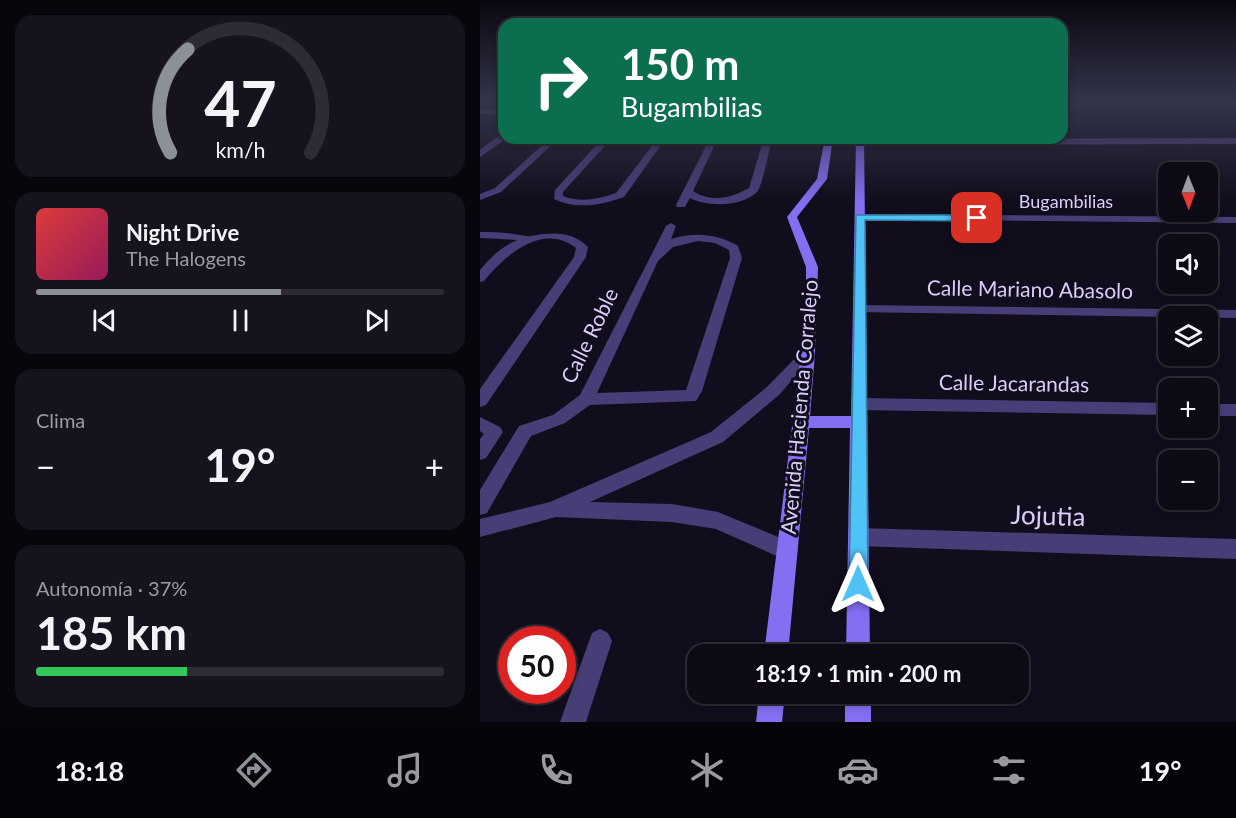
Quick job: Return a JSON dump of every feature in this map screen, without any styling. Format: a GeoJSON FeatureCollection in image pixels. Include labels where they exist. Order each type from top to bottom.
{"type":"FeatureCollection","features":[{"type":"Feature","properties":{"kind":"main road","name":"Avenida Hacienda Corralejo"},"geometry":{"type":"LineString","coordinates":[[777,644],[808,353],[812,267],[792,217],[825,173],[828,144]]}},
{"type":"Feature","properties":{"kind":"main road"},"geometry":{"type":"LineString","coordinates":[[858,644],[860,144]]}},
{"type":"Feature","properties":{"kind":"main road"},"geometry":{"type":"LineString","coordinates":[[801,422],[859,422]]}},
{"type":"Feature","properties":{"kind":"main road"},"geometry":{"type":"LineString","coordinates":[[769,722],[771,704]]}},
{"type":"Feature","properties":{"kind":"main road"},"geometry":{"type":"LineString","coordinates":[[858,704],[858,722]]}},
{"type":"Feature","properties":{"kind":"street"},"geometry":{"type":"LineString","coordinates":[[480,154],[498,140]]}},
{"type":"Feature","properties":{"kind":"street"},"geometry":{"type":"LineString","coordinates":[[1068,141],[1236,141]]}},
{"type":"Feature","properties":{"kind":"street"},"geometry":{"type":"LineString","coordinates":[[480,197],[498,190],[548,144]]}},
{"type":"Feature","properties":{"kind":"street"},"geometry":{"type":"LineString","coordinates":[[602,144],[558,192],[558,196],[563,200],[582,202],[620,195]]}},
{"type":"Feature","properties":{"kind":"street"},"geometry":{"type":"LineString","coordinates":[[613,207],[658,144]]}},
{"type":"Feature","properties":{"kind":"street"},"geometry":{"type":"LineString","coordinates":[[681,205],[711,144]]}},
{"type":"Feature","properties":{"kind":"street"},"geometry":{"type":"LineString","coordinates":[[688,192],[697,199],[718,201],[740,198],[753,190],[766,144]]}},
{"type":"Feature","properties":{"kind":"street","name":"Bugambilias"},"geometry":{"type":"LineString","coordinates":[[860,217],[1236,220]]}},
{"type":"Feature","properties":{"kind":"street","name":"Calle Roble"},"geometry":{"type":"LineString","coordinates":[[480,507],[525,431],[559,419],[586,399],[671,226]]}},
{"type":"Feature","properties":{"kind":"street"},"geometry":{"type":"LineString","coordinates":[[480,235],[515,236],[528,240]]}},
{"type":"Feature","properties":{"kind":"street"},"geometry":{"type":"LineString","coordinates":[[480,278],[508,249],[528,240],[553,237],[577,242],[582,247],[580,257],[480,401]]}},
{"type":"Feature","properties":{"kind":"street"},"geometry":{"type":"LineString","coordinates":[[586,399],[679,398],[690,397],[694,391],[736,258],[734,248],[718,239],[701,238],[676,241],[660,250]]}},
{"type":"Feature","properties":{"kind":"street","name":"Calle Mariano Abasolo"},"geometry":{"type":"LineString","coordinates":[[860,309],[1236,314]]}},
{"type":"Feature","properties":{"kind":"street"},"geometry":{"type":"LineString","coordinates":[[480,528],[554,510],[717,437],[773,391],[808,353]]}},
{"type":"Feature","properties":{"kind":"street","name":"Calle Jacarandas"},"geometry":{"type":"LineString","coordinates":[[859,404],[1158,409]]}},
{"type":"Feature","properties":{"kind":"street"},"geometry":{"type":"LineString","coordinates":[[1218,410],[1236,410]]}},
{"type":"Feature","properties":{"kind":"street"},"geometry":{"type":"LineString","coordinates":[[480,423],[494,432],[480,453]]}},
{"type":"Feature","properties":{"kind":"street"},"geometry":{"type":"LineString","coordinates":[[554,510],[672,513],[718,521],[788,551]]}},
{"type":"Feature","properties":{"kind":"street","name":"Jojutia"},"geometry":{"type":"LineString","coordinates":[[859,537],[1236,549]]}},
{"type":"Feature","properties":{"kind":"street"},"geometry":{"type":"LineString","coordinates":[[573,722],[600,641]]}},
{"type":"Feature","properties":{"kind":"route"},"geometry":{"type":"LineString","coordinates":[[858,584],[860,217],[977,218]]}}]}
